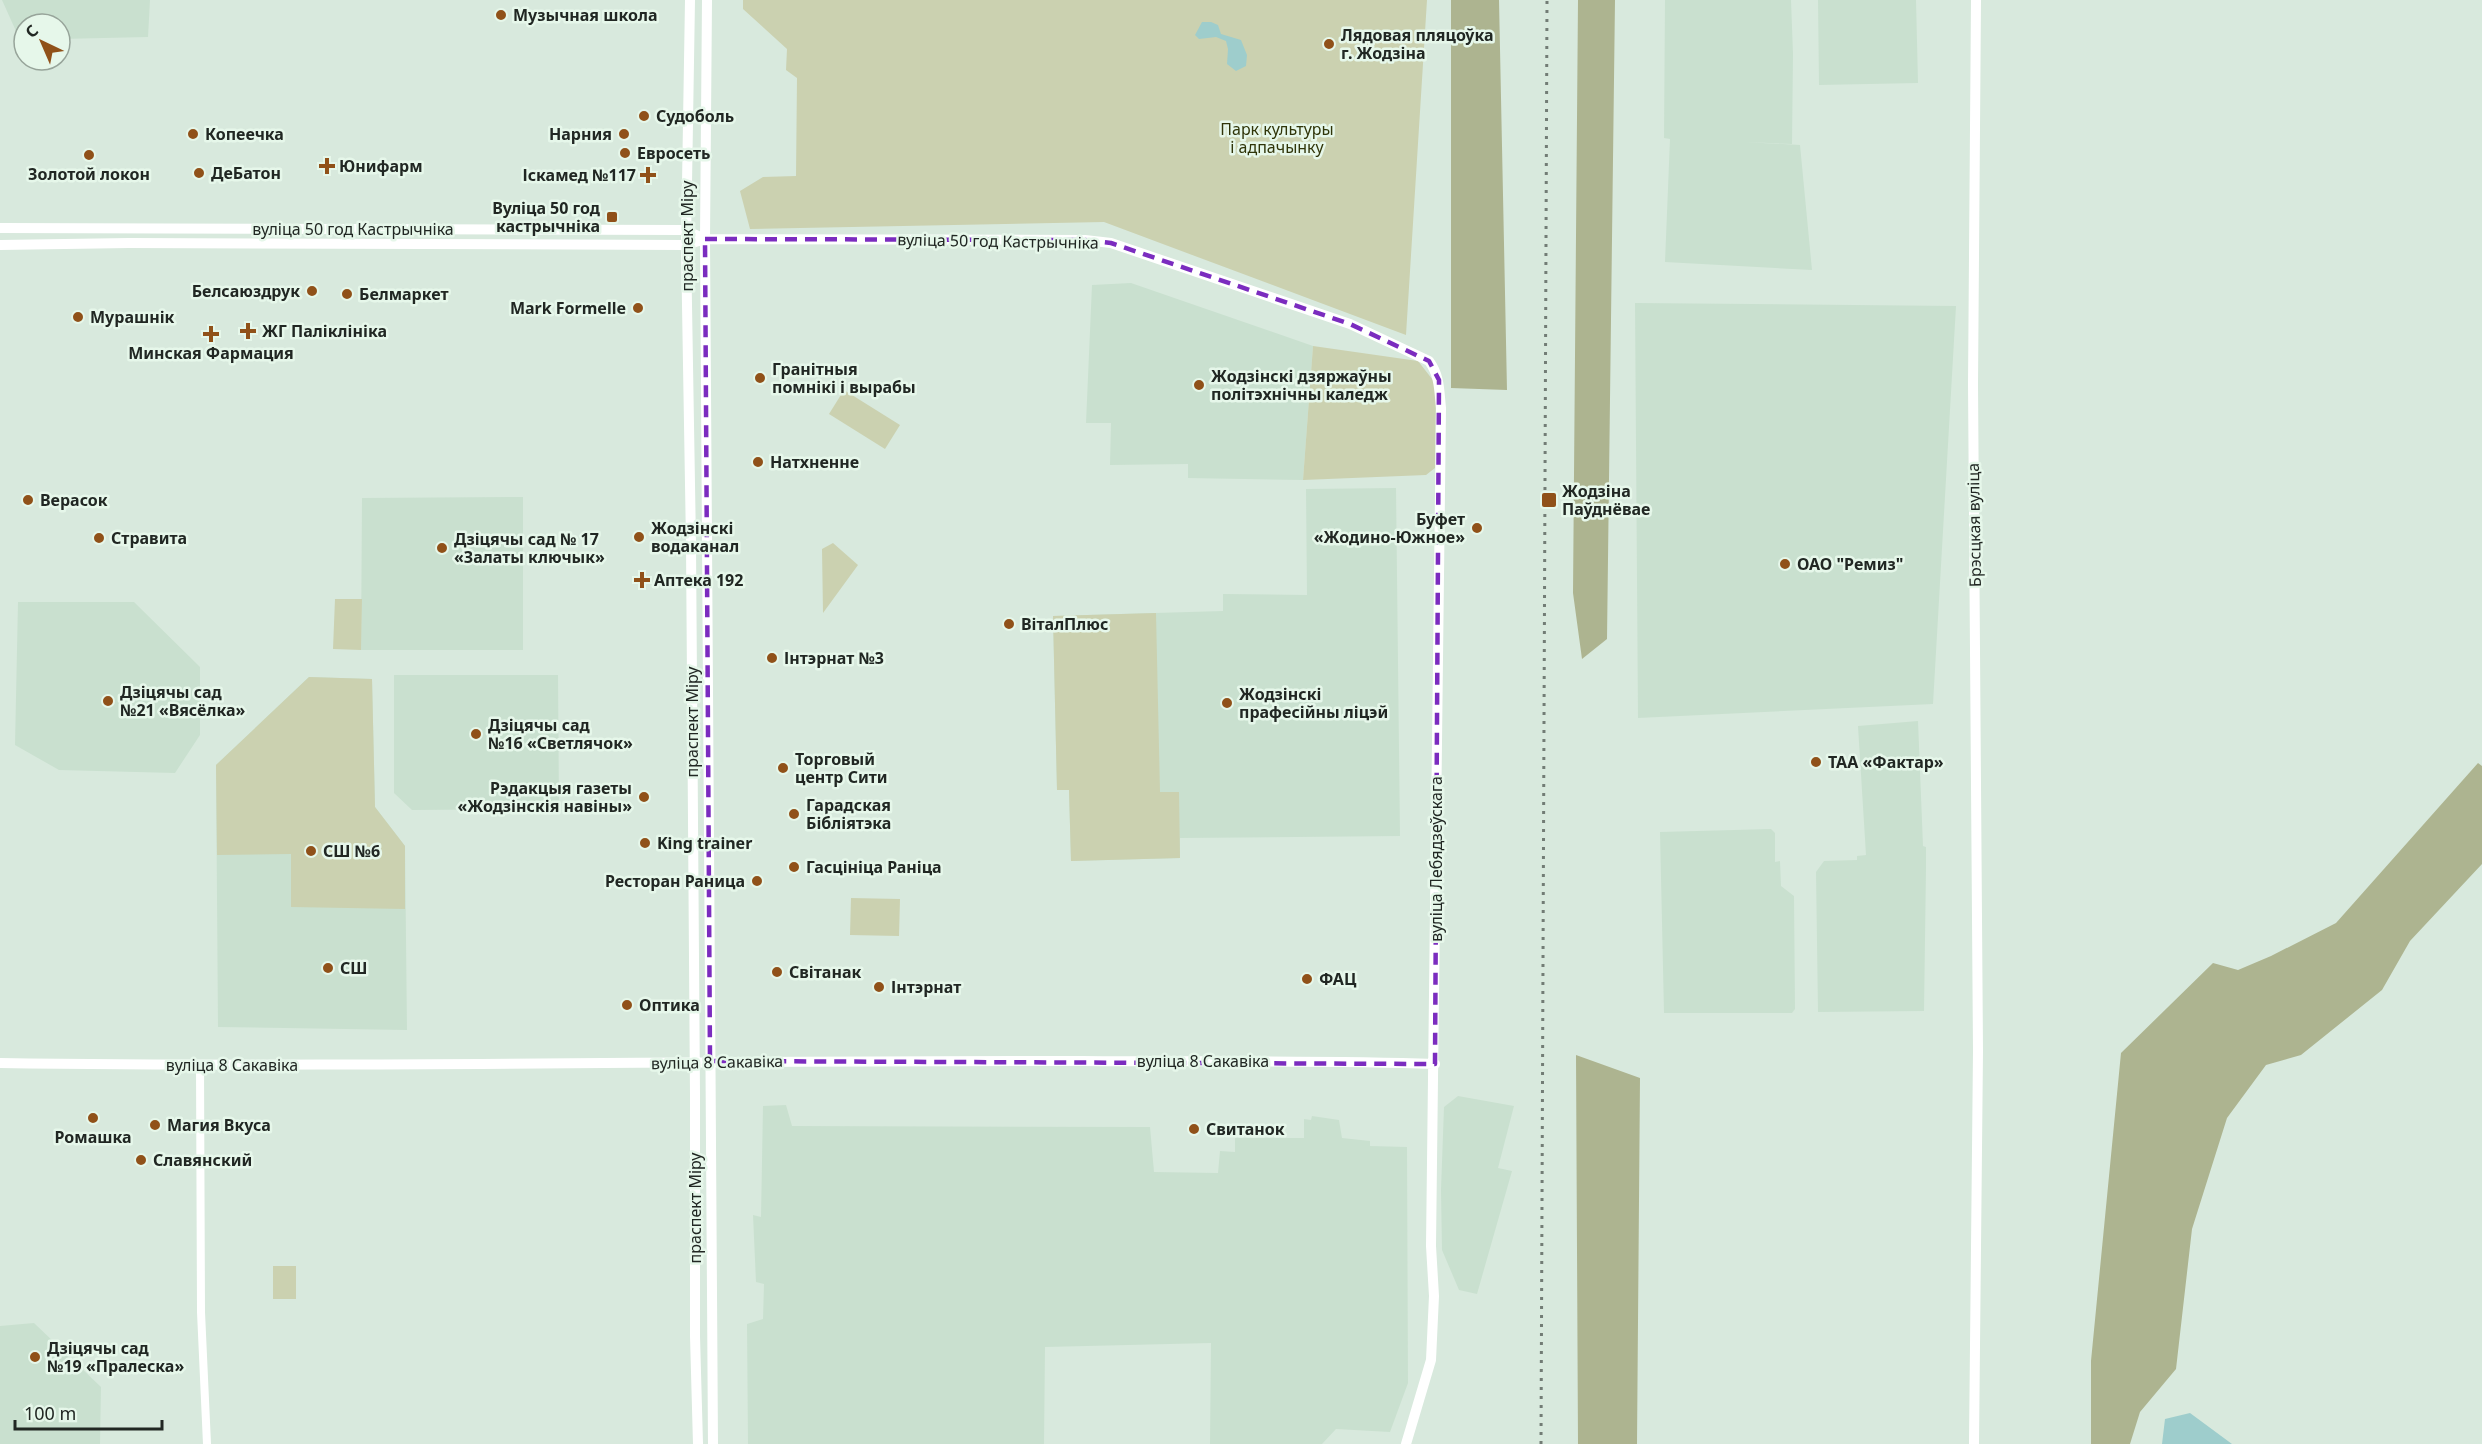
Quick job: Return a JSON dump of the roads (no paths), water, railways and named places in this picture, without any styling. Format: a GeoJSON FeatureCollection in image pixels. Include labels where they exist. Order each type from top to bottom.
{"type":"FeatureCollection","features":[{"type":"Feature","properties":{"kind":"main road","name":"праспект Міру"},"geometry":{"type":"LineString","coordinates":[[690,0],[686,245],[698,1444]]}},
{"type":"Feature","properties":{"kind":"main road","name":"праспект Міру"},"geometry":{"type":"LineString","coordinates":[[707,0],[705,239],[713,1444]]}},
{"type":"Feature","properties":{"kind":"main road","name":"Брэсцкая вуліца"},"geometry":{"type":"LineString","coordinates":[[1974,1444],[1978,1051],[1972,384],[1976,0]]}},
{"type":"Feature","properties":{"kind":"main road","name":"вуліца 50 год Кастрычніка"},"geometry":{"type":"LineString","coordinates":[[0,228],[686,230],[705,239]]}},
{"type":"Feature","properties":{"kind":"main road","name":"вуліца 50 год Кастрычніка"},"geometry":{"type":"LineString","coordinates":[[0,245],[129,243],[686,245],[705,239],[1085,240],[1111,243],[1350,324]]}},
{"type":"Feature","properties":{"kind":"main road","name":"вуліца Лебядзеўскага"},"geometry":{"type":"LineString","coordinates":[[1350,324],[1429,361],[1436,370],[1439,380],[1441,408],[1438,520],[1435,1064],[1431,1246],[1434,1296],[1433,1340],[1431,1360],[1406,1444]]}},
{"type":"Feature","properties":{"kind":"main road"},"geometry":{"type":"LineString","coordinates":[[691,568],[707,568]]}},
{"type":"Feature","properties":{"kind":"main road"},"geometry":{"type":"LineString","coordinates":[[692,815],[708,815]]}},
{"type":"Feature","properties":{"kind":"main road","name":"вуліца 8 Сакавіка"},"geometry":{"type":"LineString","coordinates":[[0,1063],[200,1065],[694,1061],[1235,1061],[1435,1064]]}},
{"type":"Feature","properties":{"kind":"main road"},"geometry":{"type":"LineString","coordinates":[[695,1308],[711,1308]]}},
{"type":"Feature","properties":{"kind":"street"},"geometry":{"type":"LineString","coordinates":[[200,1065],[201,1312],[207,1444]]}},
{"type":"Feature","properties":{"kind":"water"},"geometry":{"type":"Polygon","coordinates":[[[1202,22],[1218,25],[1221,34],[1241,40],[1247,55],[1246,66],[1236,71],[1227,64],[1226,41],[1216,37],[1199,39],[1195,35],[1202,22]]]}},
{"type":"Feature","properties":{"kind":"water"},"geometry":{"type":"Polygon","coordinates":[[[2190,1413],[2232,1444],[2162,1444],[2165,1419],[2190,1413]]]}},
{"type":"Feature","properties":{"kind":"railway"},"geometry":{"type":"LineString","coordinates":[[1541,1444],[1547,0]]}},
{"type":"Feature","properties":{"kind":"place","name":"Музычная школа"},"geometry":{"type":"Point","coordinates":[501,15]}},
{"type":"Feature","properties":{"kind":"place","name":"Лядовая пляцоўка г. Жодзіна"},"geometry":{"type":"Point","coordinates":[1329,44]}},
{"type":"Feature","properties":{"kind":"place","name":"Судоболь"},"geometry":{"type":"Point","coordinates":[644,116]}},
{"type":"Feature","properties":{"kind":"place","name":"Копеечка"},"geometry":{"type":"Point","coordinates":[193,134]}},
{"type":"Feature","properties":{"kind":"place","name":"Нарния"},"geometry":{"type":"Point","coordinates":[624,134]}},
{"type":"Feature","properties":{"kind":"place","name":"Евросеть"},"geometry":{"type":"Point","coordinates":[625,153]}},
{"type":"Feature","properties":{"kind":"place","name":"Золотой локон"},"geometry":{"type":"Point","coordinates":[89,155]}},
{"type":"Feature","properties":{"kind":"place","name":"Юнифарм"},"geometry":{"type":"Point","coordinates":[327,166]}},
{"type":"Feature","properties":{"kind":"place","name":"ДеБатон"},"geometry":{"type":"Point","coordinates":[199,173]}},
{"type":"Feature","properties":{"kind":"place","name":"Іскамед №117"},"geometry":{"type":"Point","coordinates":[648,175]}},
{"type":"Feature","properties":{"kind":"place","name":"Вуліца 50 год кастрычніка"},"geometry":{"type":"Point","coordinates":[612,217]}},
{"type":"Feature","properties":{"kind":"place","name":"Белсаюздрук"},"geometry":{"type":"Point","coordinates":[312,291]}},
{"type":"Feature","properties":{"kind":"place","name":"Белмаркет"},"geometry":{"type":"Point","coordinates":[347,294]}},
{"type":"Feature","properties":{"kind":"place","name":"Mark Formelle"},"geometry":{"type":"Point","coordinates":[638,308]}},
{"type":"Feature","properties":{"kind":"place","name":"Мурашнік"},"geometry":{"type":"Point","coordinates":[78,317]}},
{"type":"Feature","properties":{"kind":"place","name":"ЖГ Паліклініка"},"geometry":{"type":"Point","coordinates":[248,331]}},
{"type":"Feature","properties":{"kind":"place","name":"Минская Фармация"},"geometry":{"type":"Point","coordinates":[211,334]}},
{"type":"Feature","properties":{"kind":"place","name":"Гранітныя помнікі і вырабы"},"geometry":{"type":"Point","coordinates":[760,378]}},
{"type":"Feature","properties":{"kind":"place","name":"Жодзінскі дзяржаўны політэхнічны каледж"},"geometry":{"type":"Point","coordinates":[1199,385]}},
{"type":"Feature","properties":{"kind":"place","name":"Натхненне"},"geometry":{"type":"Point","coordinates":[758,462]}},
{"type":"Feature","properties":{"kind":"place","name":"Верасок"},"geometry":{"type":"Point","coordinates":[28,500]}},
{"type":"Feature","properties":{"kind":"place","name":"Жодзіна Паўднёвае"},"geometry":{"type":"Point","coordinates":[1549,500]}},
{"type":"Feature","properties":{"kind":"place","name":"Буфет «Жодино-Южное»"},"geometry":{"type":"Point","coordinates":[1477,528]}},
{"type":"Feature","properties":{"kind":"place","name":"Жодзінскі водаканал"},"geometry":{"type":"Point","coordinates":[639,537]}},
{"type":"Feature","properties":{"kind":"place","name":"Стравита"},"geometry":{"type":"Point","coordinates":[99,538]}},
{"type":"Feature","properties":{"kind":"place","name":"Дзіцячы сад № 17 «Залаты ключык»"},"geometry":{"type":"Point","coordinates":[442,548]}},
{"type":"Feature","properties":{"kind":"place","name":"ОАО \"Ремиз\""},"geometry":{"type":"Point","coordinates":[1785,564]}},
{"type":"Feature","properties":{"kind":"place","name":"Аптека 192"},"geometry":{"type":"Point","coordinates":[642,580]}},
{"type":"Feature","properties":{"kind":"place","name":"ВіталПлюс"},"geometry":{"type":"Point","coordinates":[1009,624]}},
{"type":"Feature","properties":{"kind":"place","name":"Інтэрнат №3"},"geometry":{"type":"Point","coordinates":[772,658]}},
{"type":"Feature","properties":{"kind":"place","name":"Дзіцячы сад №21 «Вясёлка»"},"geometry":{"type":"Point","coordinates":[108,701]}},
{"type":"Feature","properties":{"kind":"place","name":"Жодзінскі прафесійны ліцэй"},"geometry":{"type":"Point","coordinates":[1227,703]}},
{"type":"Feature","properties":{"kind":"place","name":"Дзіцячы сад №16 «Светлячок»"},"geometry":{"type":"Point","coordinates":[476,734]}},
{"type":"Feature","properties":{"kind":"place","name":"ТАА «Фактар»"},"geometry":{"type":"Point","coordinates":[1816,762]}},
{"type":"Feature","properties":{"kind":"place","name":"Торговый центр Сити"},"geometry":{"type":"Point","coordinates":[783,768]}},
{"type":"Feature","properties":{"kind":"place","name":"Рэдакцыя газеты «Жодзінскія навіны»"},"geometry":{"type":"Point","coordinates":[644,797]}},
{"type":"Feature","properties":{"kind":"place","name":"Гарадская Бібліятэка"},"geometry":{"type":"Point","coordinates":[794,814]}},
{"type":"Feature","properties":{"kind":"place","name":"King trainer"},"geometry":{"type":"Point","coordinates":[645,843]}},
{"type":"Feature","properties":{"kind":"place","name":"СШ №6"},"geometry":{"type":"Point","coordinates":[311,851]}},
{"type":"Feature","properties":{"kind":"place","name":"Гасцініца Раніца"},"geometry":{"type":"Point","coordinates":[794,867]}},
{"type":"Feature","properties":{"kind":"place","name":"Ресторан Раница"},"geometry":{"type":"Point","coordinates":[757,881]}},
{"type":"Feature","properties":{"kind":"place","name":"СШ"},"geometry":{"type":"Point","coordinates":[328,968]}},
{"type":"Feature","properties":{"kind":"place","name":"Світанак"},"geometry":{"type":"Point","coordinates":[777,972]}},
{"type":"Feature","properties":{"kind":"place","name":"ФАЦ"},"geometry":{"type":"Point","coordinates":[1307,979]}},
{"type":"Feature","properties":{"kind":"place","name":"Інтэрнат"},"geometry":{"type":"Point","coordinates":[879,987]}},
{"type":"Feature","properties":{"kind":"place","name":"Оптика"},"geometry":{"type":"Point","coordinates":[627,1005]}},
{"type":"Feature","properties":{"kind":"place","name":"Ромашка"},"geometry":{"type":"Point","coordinates":[93,1118]}},
{"type":"Feature","properties":{"kind":"place","name":"Магия Вкуса"},"geometry":{"type":"Point","coordinates":[155,1125]}},
{"type":"Feature","properties":{"kind":"place","name":"Свитанок"},"geometry":{"type":"Point","coordinates":[1194,1129]}},
{"type":"Feature","properties":{"kind":"place","name":"Славянский"},"geometry":{"type":"Point","coordinates":[141,1160]}},
{"type":"Feature","properties":{"kind":"place","name":"Дзіцячы сад №19 «Пралеска»"},"geometry":{"type":"Point","coordinates":[35,1357]}},
{"type":"Feature","properties":{"kind":"park label","name":"Парк культуры і адпачынку"},"geometry":{"type":"Point","coordinates":[1277,138]}}]}
